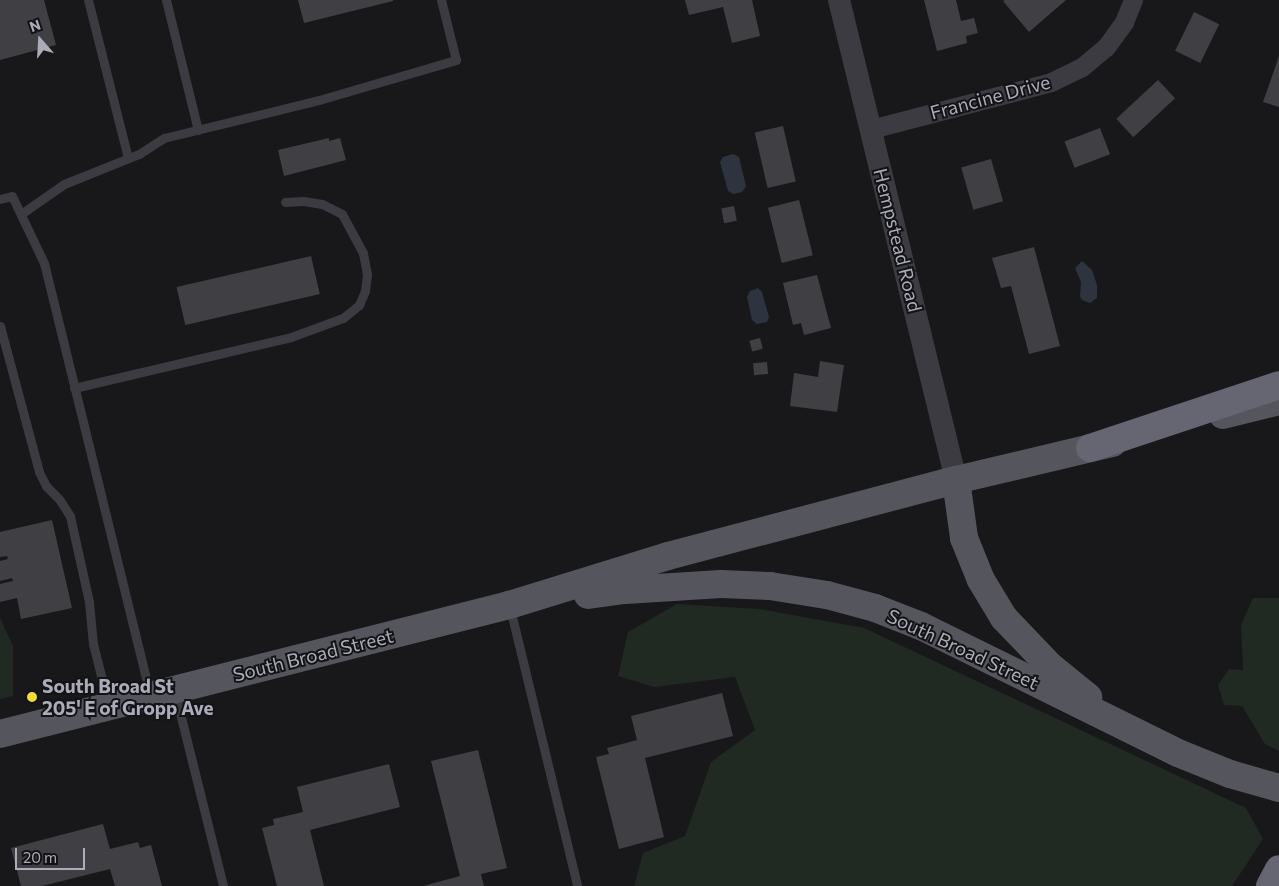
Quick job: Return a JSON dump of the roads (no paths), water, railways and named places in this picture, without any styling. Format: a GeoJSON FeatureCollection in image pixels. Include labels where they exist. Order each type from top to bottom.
{"type":"FeatureCollection","features":[{"type":"Feature","properties":{"kind":"highway"},"geometry":{"type":"LineString","coordinates":[[1090,448],[1279,385]]}},
{"type":"Feature","properties":{"kind":"highway"},"geometry":{"type":"LineString","coordinates":[[1270,886],[1279,869]]}},
{"type":"Feature","properties":{"kind":"main road","name":"South Broad Street"},"geometry":{"type":"LineString","coordinates":[[0,734],[509,605],[668,556],[956,480],[1279,401]]}},
{"type":"Feature","properties":{"kind":"main road"},"geometry":{"type":"LineString","coordinates":[[956,480],[964,538],[981,580],[1004,618],[1051,667],[1124,726]]}},
{"type":"Feature","properties":{"kind":"main road","name":"South Broad Street"},"geometry":{"type":"LineString","coordinates":[[509,605],[625,590],[720,584],[770,586],[827,595],[875,608],[921,626],[1178,753],[1222,771],[1279,788]]}},
{"type":"Feature","properties":{"kind":"street","name":"Hempstead Road"},"geometry":{"type":"LineString","coordinates":[[839,0],[956,480]]}},
{"type":"Feature","properties":{"kind":"street","name":"Francine Drive"},"geometry":{"type":"LineString","coordinates":[[871,129],[1051,82],[1082,67],[1106,47],[1124,22],[1133,0]]}},
{"type":"Feature","properties":{"kind":"lane"},"geometry":{"type":"LineString","coordinates":[[88,0],[128,158]]}},
{"type":"Feature","properties":{"kind":"lane"},"geometry":{"type":"LineString","coordinates":[[166,0],[198,130]]}},
{"type":"Feature","properties":{"kind":"lane"},"geometry":{"type":"LineString","coordinates":[[21,214],[64,184],[128,158],[164,138],[319,100],[456,60],[441,0]]}},
{"type":"Feature","properties":{"kind":"lane"},"geometry":{"type":"LineString","coordinates":[[0,199],[12,196],[44,264],[74,388],[163,693],[223,886]]}},
{"type":"Feature","properties":{"kind":"lane"},"geometry":{"type":"LineString","coordinates":[[74,388],[291,337],[343,318],[359,305],[365,291],[368,274],[363,253],[342,214],[312,202],[285,202]]}},
{"type":"Feature","properties":{"kind":"lane"},"geometry":{"type":"LineString","coordinates":[[0,326],[39,472],[46,486],[59,499],[70,516],[89,602],[93,644],[109,706]]}},
{"type":"Feature","properties":{"kind":"lane"},"geometry":{"type":"LineString","coordinates":[[509,605],[576,886]]}},
{"type":"Feature","properties":{"kind":"place","name":"South Broad St 205' E of Gropp Ave"},"geometry":{"type":"Point","coordinates":[32,697]}}]}
